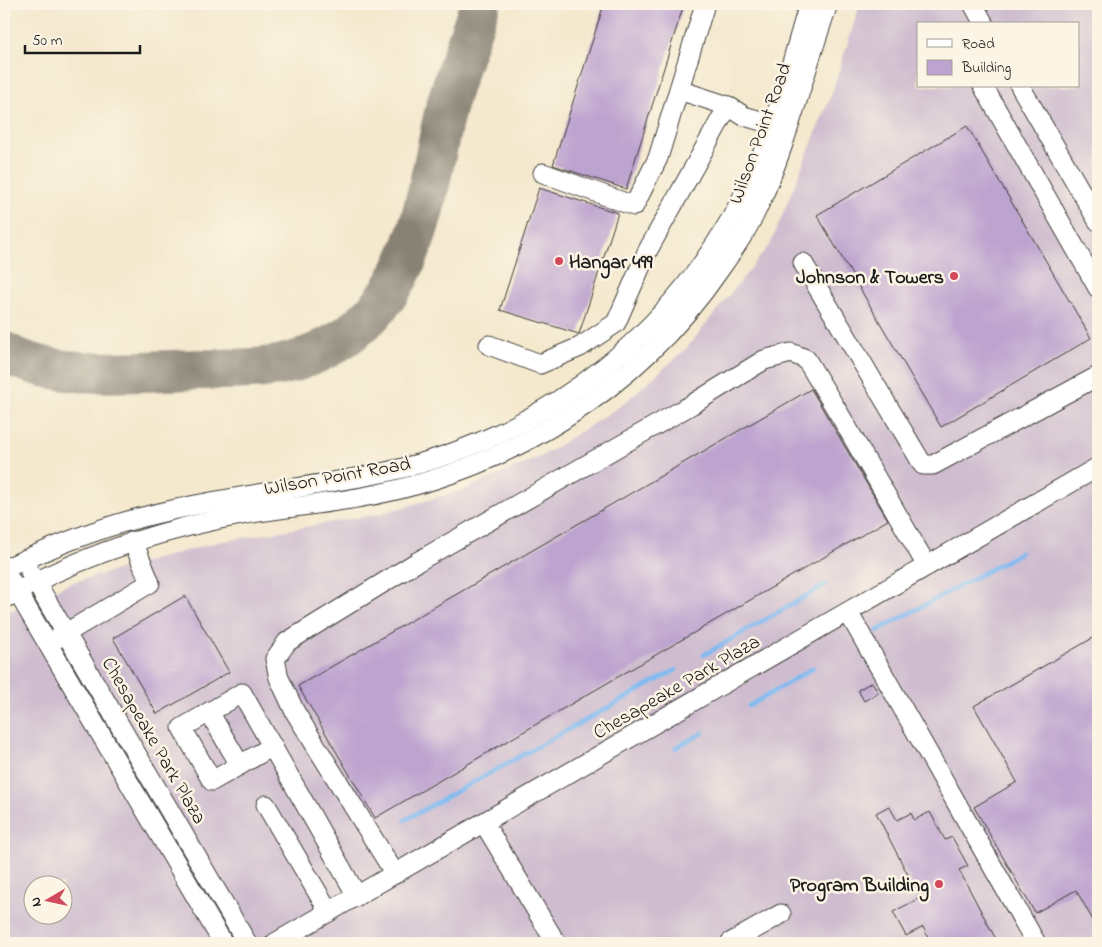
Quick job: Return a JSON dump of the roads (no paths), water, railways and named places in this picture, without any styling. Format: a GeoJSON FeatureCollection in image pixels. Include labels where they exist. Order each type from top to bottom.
{"type":"FeatureCollection","features":[{"type":"Feature","properties":{"kind":"street"},"geometry":{"type":"LineString","coordinates":[[543,173],[634,206],[658,158],[705,4]]}},
{"type":"Feature","properties":{"kind":"street","name":"Wilson Point Road"},"geometry":{"type":"LineString","coordinates":[[10,595],[35,581],[133,541],[221,518],[358,498],[422,484],[504,454],[544,432],[593,400],[629,373],[684,316],[724,262],[756,210],[781,126],[809,4]]}},
{"type":"Feature","properties":{"kind":"street","name":"Wilson Point Road"},"geometry":{"type":"LineString","coordinates":[[4,569],[75,538],[138,518],[210,502],[373,475],[455,453],[520,424],[574,392],[609,365],[667,309],[719,241],[759,163],[781,126],[828,4]]}},
{"type":"Feature","properties":{"kind":"street"},"geometry":{"type":"LineString","coordinates":[[973,4],[983,22]]}},
{"type":"Feature","properties":{"kind":"street"},"geometry":{"type":"LineString","coordinates":[[984,88],[1098,288]]}},
{"type":"Feature","properties":{"kind":"street"},"geometry":{"type":"LineString","coordinates":[[1021,88],[1098,221]]}},
{"type":"Feature","properties":{"kind":"street"},"geometry":{"type":"LineString","coordinates":[[679,90],[728,106],[744,116],[781,126]]}},
{"type":"Feature","properties":{"kind":"street"},"geometry":{"type":"LineString","coordinates":[[489,345],[540,364],[580,347],[616,323],[648,250],[728,106]]}},
{"type":"Feature","properties":{"kind":"street"},"geometry":{"type":"LineString","coordinates":[[804,263],[923,465],[933,465],[1098,376]]}},
{"type":"Feature","properties":{"kind":"street"},"geometry":{"type":"LineString","coordinates":[[394,874],[295,712],[279,678],[275,659],[287,642],[417,562],[690,405],[764,360],[791,353],[806,359],[842,417],[927,566]]}},
{"type":"Feature","properties":{"kind":"street","name":"Chesapeake Park Plaza"},"geometry":{"type":"LineString","coordinates":[[275,943],[1098,467]]}},
{"type":"Feature","properties":{"kind":"street"},"geometry":{"type":"LineString","coordinates":[[47,644],[150,583],[133,541]]}},
{"type":"Feature","properties":{"kind":"street","name":"Chesapeake Park Plaza"},"geometry":{"type":"LineString","coordinates":[[22,560],[247,943]]}},
{"type":"Feature","properties":{"kind":"street"},"geometry":{"type":"LineString","coordinates":[[4,569],[10,595],[47,644],[224,943]]}},
{"type":"Feature","properties":{"kind":"street"},"geometry":{"type":"LineString","coordinates":[[848,612],[1036,943]]}},
{"type":"Feature","properties":{"kind":"street"},"geometry":{"type":"LineString","coordinates":[[273,746],[212,781],[182,728],[242,693],[273,746],[357,896]]}},
{"type":"Feature","properties":{"kind":"street"},"geometry":{"type":"LineString","coordinates":[[210,712],[240,765]]}},
{"type":"Feature","properties":{"kind":"street"},"geometry":{"type":"LineString","coordinates":[[266,805],[329,912]]}},
{"type":"Feature","properties":{"kind":"street"},"geometry":{"type":"LineString","coordinates":[[484,822],[556,943]]}},
{"type":"Feature","properties":{"kind":"street"},"geometry":{"type":"LineString","coordinates":[[730,943],[781,914]]}},
{"type":"Feature","properties":{"kind":"waterway"},"geometry":{"type":"LineString","coordinates":[[877,631],[1020,553]]}},
{"type":"Feature","properties":{"kind":"waterway"},"geometry":{"type":"LineString","coordinates":[[704,655],[825,585]]}},
{"type":"Feature","properties":{"kind":"waterway"},"geometry":{"type":"LineString","coordinates":[[749,706],[813,668]]}},
{"type":"Feature","properties":{"kind":"waterway"},"geometry":{"type":"LineString","coordinates":[[405,820],[676,670]]}},
{"type":"Feature","properties":{"kind":"waterway"},"geometry":{"type":"LineString","coordinates":[[675,748],[703,733]]}},
{"type":"Feature","properties":{"kind":"place","name":"Hangar 499"},"geometry":{"type":"Point","coordinates":[559,261]}},
{"type":"Feature","properties":{"kind":"place","name":"Johnson & Towers"},"geometry":{"type":"Point","coordinates":[954,276]}},
{"type":"Feature","properties":{"kind":"place","name":"Program Building"},"geometry":{"type":"Point","coordinates":[939,884]}}]}
